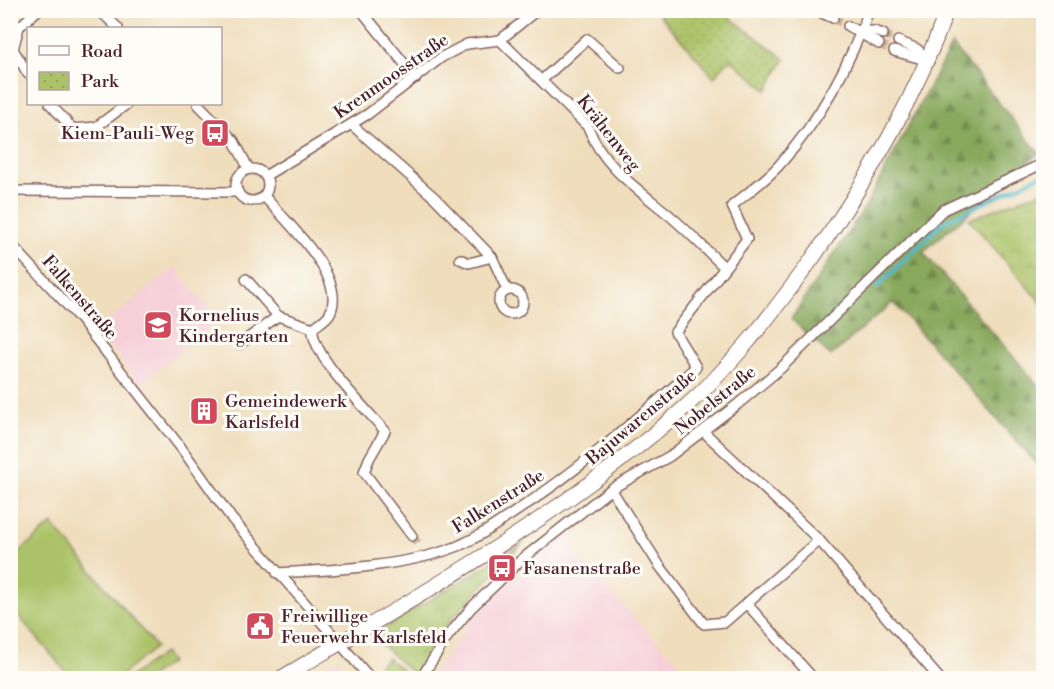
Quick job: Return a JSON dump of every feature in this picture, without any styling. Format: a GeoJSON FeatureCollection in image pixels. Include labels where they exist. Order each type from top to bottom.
{"type":"FeatureCollection","features":[{"type":"Feature","properties":{"kind":"main road","name":"Bajuwarenstraße"},"geometry":{"type":"LineString","coordinates":[[281,678],[528,526],[607,471],[685,408],[760,330],[835,227],[887,140],[928,61],[947,10]]}},
{"type":"Feature","properties":{"kind":"street"},"geometry":{"type":"LineString","coordinates":[[27,72],[13,49],[19,27],[38,10]]}},
{"type":"Feature","properties":{"kind":"street"},"geometry":{"type":"LineString","coordinates":[[99,10],[117,27]]}},
{"type":"Feature","properties":{"kind":"street"},"geometry":{"type":"LineString","coordinates":[[361,10],[416,78]]}},
{"type":"Feature","properties":{"kind":"street"},"geometry":{"type":"LineString","coordinates":[[500,40],[537,10]]}},
{"type":"Feature","properties":{"kind":"street"},"geometry":{"type":"LineString","coordinates":[[815,10],[833,18]]}},
{"type":"Feature","properties":{"kind":"street"},"geometry":{"type":"LineString","coordinates":[[723,266],[747,239],[732,206],[787,156],[820,110],[862,31],[869,10]]}},
{"type":"Feature","properties":{"kind":"street"},"geometry":{"type":"LineString","coordinates":[[848,26],[862,31],[874,31],[881,39]]}},
{"type":"Feature","properties":{"kind":"street"},"geometry":{"type":"LineString","coordinates":[[542,80],[587,39],[620,68]]}},
{"type":"Feature","properties":{"kind":"street","name":"Krenmoosstraße"},"geometry":{"type":"LineString","coordinates":[[265,176],[352,124],[442,57],[467,44],[500,40]]}},
{"type":"Feature","properties":{"kind":"street","name":"Krähenweg"},"geometry":{"type":"LineString","coordinates":[[500,40],[588,127],[594,144],[628,185],[669,215],[723,266]]}},
{"type":"Feature","properties":{"kind":"street"},"geometry":{"type":"LineString","coordinates":[[898,41],[917,49],[928,61]]}},
{"type":"Feature","properties":{"kind":"street"},"geometry":{"type":"LineString","coordinates":[[894,51],[928,61]]}},
{"type":"Feature","properties":{"kind":"street"},"geometry":{"type":"LineString","coordinates":[[51,105],[73,129],[96,128],[126,105]]}},
{"type":"Feature","properties":{"kind":"street"},"geometry":{"type":"LineString","coordinates":[[199,105],[234,141],[249,169]]}},
{"type":"Feature","properties":{"kind":"street"},"geometry":{"type":"LineString","coordinates":[[352,124],[435,198],[492,257],[507,290]]}},
{"type":"Feature","properties":{"kind":"street","name":"Nobelstraße"},"geometry":{"type":"LineString","coordinates":[[421,678],[448,636],[471,608],[521,560],[611,489],[670,456],[704,432],[781,368],[943,210],[1044,163]]}},
{"type":"Feature","properties":{"kind":"street"},"geometry":{"type":"LineString","coordinates":[[10,192],[238,192],[250,201],[264,196],[268,187],[265,176],[258,170],[249,169],[238,178],[238,192]]}},
{"type":"Feature","properties":{"kind":"street"},"geometry":{"type":"LineString","coordinates":[[264,196],[330,278],[335,298],[329,315],[312,328]]}},
{"type":"Feature","properties":{"kind":"street","name":"Falkenstraße"},"geometry":{"type":"LineString","coordinates":[[10,243],[80,319],[182,449],[232,519],[370,678]]}},
{"type":"Feature","properties":{"kind":"street"},"geometry":{"type":"LineString","coordinates":[[460,259],[469,263],[492,257]]}},
{"type":"Feature","properties":{"kind":"street","name":"Falkenstraße"},"geometry":{"type":"LineString","coordinates":[[277,573],[340,570],[423,556],[452,548],[477,536],[530,502],[606,447],[696,367],[675,332],[723,266]]}},
{"type":"Feature","properties":{"kind":"street"},"geometry":{"type":"LineString","coordinates":[[246,279],[278,316],[312,328]]}},
{"type":"Feature","properties":{"kind":"street"},"geometry":{"type":"LineString","coordinates":[[240,344],[278,316]]}},
{"type":"Feature","properties":{"kind":"street"},"geometry":{"type":"LineString","coordinates":[[312,328],[313,341],[324,359],[385,431],[364,472],[412,536]]}},
{"type":"Feature","properties":{"kind":"street"},"geometry":{"type":"LineString","coordinates":[[704,432],[819,540],[939,678]]}},
{"type":"Feature","properties":{"kind":"street"},"geometry":{"type":"LineString","coordinates":[[611,489],[659,565],[704,624],[726,621],[819,540]]}},
{"type":"Feature","properties":{"kind":"street"},"geometry":{"type":"LineString","coordinates":[[419,545],[423,556]]}},
{"type":"Feature","properties":{"kind":"street"},"geometry":{"type":"LineString","coordinates":[[747,604],[813,678]]}},
{"type":"Feature","properties":{"kind":"shaded area","name":"Kornelius Kindergarten"},"geometry":{"type":"Polygon","coordinates":[[[175,267],[218,320],[140,384],[97,330],[175,267]]]}},
{"type":"Feature","properties":{"kind":"shaded area"},"geometry":{"type":"Polygon","coordinates":[[[565,531],[577,545],[571,551],[692,678],[430,678],[469,623],[503,587],[565,531]]]}},
{"type":"Feature","properties":{"kind":"shaded area"},"geometry":{"type":"Polygon","coordinates":[[[338,659],[357,678],[305,678],[338,659]]]}},
{"type":"Feature","properties":{"kind":"green space"},"geometry":{"type":"Polygon","coordinates":[[[656,11],[721,11],[785,59],[767,90],[730,59],[714,77],[656,11]]]}},
{"type":"Feature","properties":{"kind":"green space"},"geometry":{"type":"Polygon","coordinates":[[[952,44],[1039,153],[923,252],[1043,391],[1043,471],[893,302],[831,356],[791,319],[865,207],[952,44]]]}},
{"type":"Feature","properties":{"kind":"green space"},"geometry":{"type":"Polygon","coordinates":[[[1044,191],[1043,305],[969,219],[1044,191]]]}},
{"type":"Feature","properties":{"kind":"green space"},"geometry":{"type":"Polygon","coordinates":[[[52,524],[156,647],[118,678],[71,678],[11,607],[11,559],[52,524]]]}},
{"type":"Feature","properties":{"kind":"green space"},"geometry":{"type":"Polygon","coordinates":[[[523,543],[451,619],[416,677],[375,638],[384,628],[523,543]]]}},
{"type":"Feature","properties":{"kind":"green space"},"geometry":{"type":"Polygon","coordinates":[[[164,653],[171,662],[148,678],[128,678],[164,653]]]}},
{"type":"Feature","properties":{"kind":"green space"},"geometry":{"type":"Polygon","coordinates":[[[388,658],[411,678],[382,678],[374,670],[388,658]]]}},
{"type":"Feature","properties":{"kind":"waterway"},"geometry":{"type":"LineString","coordinates":[[877,287],[943,222],[1044,174]]}},
{"type":"Feature","properties":{"kind":"tunnel"},"geometry":{"type":"LineString","coordinates":[[833,18],[848,26]]}},
{"type":"Feature","properties":{"kind":"tunnel"},"geometry":{"type":"LineString","coordinates":[[883,34],[898,41]]}},
{"type":"Feature","properties":{"kind":"tunnel"},"geometry":{"type":"LineString","coordinates":[[879,44],[894,51]]}},
{"type":"Feature","properties":{"kind":"tunnel"},"geometry":{"type":"LineString","coordinates":[[412,536],[419,545]]}},
{"type":"Feature","properties":{"kind":"place","name":"Kiem-Pauli-Weg"},"geometry":{"type":"Point","coordinates":[215,133]}},
{"type":"Feature","properties":{"kind":"place","name":"Kornelius Kindergarten"},"geometry":{"type":"Point","coordinates":[158,325]}},
{"type":"Feature","properties":{"kind":"place","name":"Gemeindewerk Karlsfeld"},"geometry":{"type":"Point","coordinates":[204,411]}},
{"type":"Feature","properties":{"kind":"place","name":"Fasanenstraße"},"geometry":{"type":"Point","coordinates":[502,568]}},
{"type":"Feature","properties":{"kind":"place","name":"Freiwillige Feuerwehr Karlsfeld"},"geometry":{"type":"Point","coordinates":[260,626]}}]}
